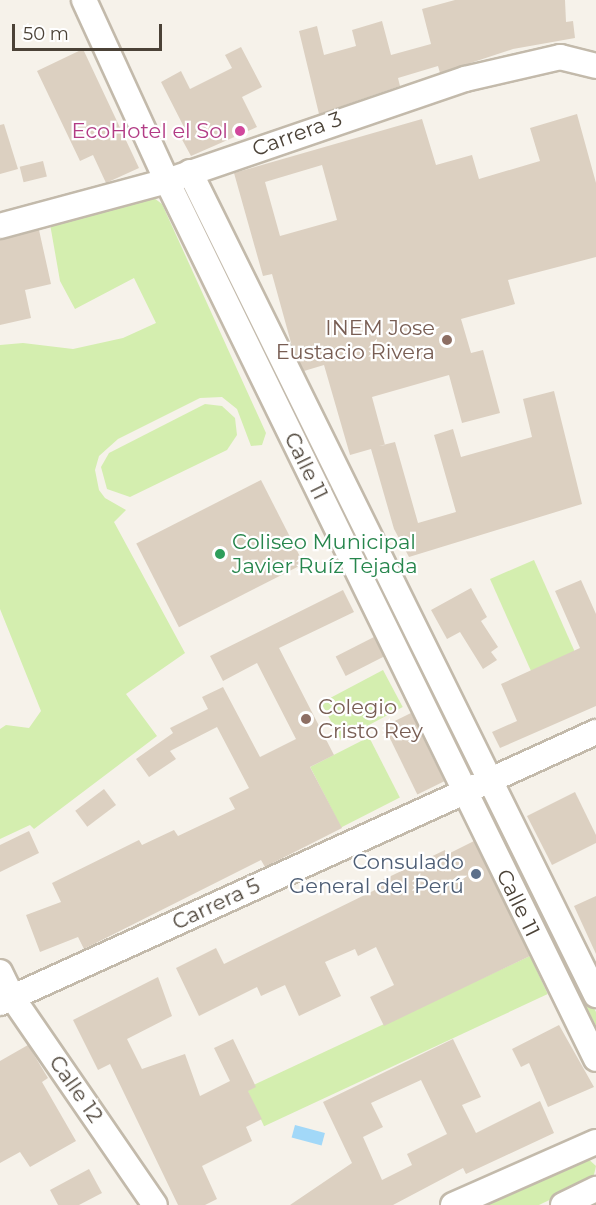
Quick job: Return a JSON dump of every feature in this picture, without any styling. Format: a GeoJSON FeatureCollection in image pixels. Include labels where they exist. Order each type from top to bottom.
{"type":"FeatureCollection","features":[{"type":"Feature","properties":{"kind":"street","name":"Calle 11"},"geometry":{"type":"LineString","coordinates":[[84,0],[166,181],[596,1059]]}},
{"type":"Feature","properties":{"kind":"street","name":"Carrera 3"},"geometry":{"type":"LineString","coordinates":[[0,226],[166,181],[465,79],[560,57],[596,66]]}},
{"type":"Feature","properties":{"kind":"street","name":"Calle 11"},"geometry":{"type":"LineString","coordinates":[[190,172],[379,550],[596,995]]}},
{"type":"Feature","properties":{"kind":"street"},"geometry":{"type":"LineString","coordinates":[[353,562],[379,550]]}},
{"type":"Feature","properties":{"kind":"street","name":"Carrera 5"},"geometry":{"type":"LineString","coordinates":[[6,1000],[596,732]]}},
{"type":"Feature","properties":{"kind":"street","name":"Calle 12"},"geometry":{"type":"LineString","coordinates":[[0,972],[6,1000],[155,1205]]}},
{"type":"Feature","properties":{"kind":"street"},"geometry":{"type":"LineString","coordinates":[[453,1205],[596,1142]]}},
{"type":"Feature","properties":{"kind":"street"},"geometry":{"type":"LineString","coordinates":[[563,1205],[596,1189]]}},
{"type":"Feature","properties":{"kind":"green space"},"geometry":{"type":"Polygon","coordinates":[[[154,198],[162,204],[266,433],[262,445],[251,446],[237,409],[222,397],[200,398],[118,439],[99,456],[95,470],[99,490],[105,498],[126,510],[114,522],[185,653],[126,694],[157,736],[34,829],[30,825],[0,839],[0,729],[6,725],[29,728],[41,711],[0,609],[0,345],[23,343],[73,349],[123,338],[156,323],[134,278],[75,309],[60,281],[50,224],[154,198]]]}},
{"type":"Feature","properties":{"kind":"green space"},"geometry":{"type":"Polygon","coordinates":[[[205,404],[222,406],[235,418],[237,435],[227,450],[130,497],[107,489],[101,467],[109,453],[205,404]]]}},
{"type":"Feature","properties":{"kind":"green space"},"geometry":{"type":"Polygon","coordinates":[[[534,560],[586,677],[531,671],[490,579],[534,560]]]}},
{"type":"Feature","properties":{"kind":"green space"},"geometry":{"type":"Polygon","coordinates":[[[378,583],[470,766],[469,767],[466,766],[378,583]]]}},
{"type":"Feature","properties":{"kind":"green space"},"geometry":{"type":"Polygon","coordinates":[[[383,670],[403,707],[341,740],[321,703],[383,670]]]}},
{"type":"Feature","properties":{"kind":"green space"},"geometry":{"type":"Polygon","coordinates":[[[369,737],[400,798],[341,828],[310,767],[369,737]]]}},
{"type":"Feature","properties":{"kind":"green space"},"geometry":{"type":"Polygon","coordinates":[[[491,808],[596,1012],[596,1026],[489,812],[491,808]]]}},
{"type":"Feature","properties":{"kind":"green space"},"geometry":{"type":"Polygon","coordinates":[[[530,956],[548,994],[264,1126],[246,1088],[530,956]]]}},
{"type":"Feature","properties":{"kind":"green space"},"geometry":{"type":"Polygon","coordinates":[[[585,1156],[596,1166],[593,1179],[539,1205],[478,1205],[585,1156]]]}},
{"type":"Feature","properties":{"kind":"water"},"geometry":{"type":"Polygon","coordinates":[[[295,1125],[325,1133],[322,1146],[292,1138],[295,1125]]]}},
{"type":"Feature","properties":{"kind":"building"},"geometry":{"type":"Polygon","coordinates":[[[455,0],[565,0],[566,22],[573,21],[575,38],[513,49],[440,73],[438,66],[398,78],[400,86],[319,114],[299,31],[317,26],[324,55],[356,46],[352,30],[382,21],[391,55],[431,44],[422,9],[455,0]]]}},
{"type":"Feature","properties":{"kind":"building"},"geometry":{"type":"Polygon","coordinates":[[[241,47],[262,87],[242,97],[257,127],[191,156],[179,134],[186,131],[161,82],[181,71],[190,89],[232,68],[225,55],[241,47]]]}},
{"type":"Feature","properties":{"kind":"building"},"geometry":{"type":"Polygon","coordinates":[[[83,49],[139,168],[106,183],[93,155],[80,161],[37,71],[83,49]]]}},
{"type":"Feature","properties":{"kind":"building","name":"INEM Jose Eustacio Rivera"},"geometry":{"type":"Polygon","coordinates":[[[577,114],[596,183],[596,257],[508,280],[515,304],[461,319],[471,353],[483,350],[500,413],[462,423],[449,375],[372,397],[385,445],[395,442],[418,523],[456,512],[434,435],[453,429],[461,457],[532,437],[523,399],[554,391],[582,504],[409,557],[394,529],[371,449],[350,455],[324,365],[304,371],[293,350],[272,274],[263,276],[234,173],[422,119],[436,165],[472,155],[479,179],[540,161],[530,128],[577,114]],[[322,165],[265,182],[280,236],[337,220],[322,165]]]}},
{"type":"Feature","properties":{"kind":"building"},"geometry":{"type":"Polygon","coordinates":[[[4,124],[18,169],[0,174],[0,125],[4,124]]]}},
{"type":"Feature","properties":{"kind":"building"},"geometry":{"type":"Polygon","coordinates":[[[43,161],[47,177],[24,182],[20,167],[43,161]]]}},
{"type":"Feature","properties":{"kind":"building"},"geometry":{"type":"Polygon","coordinates":[[[39,230],[51,284],[25,290],[31,318],[0,325],[0,240],[39,230]]]}},
{"type":"Feature","properties":{"kind":"building","name":"Coliseo Municipal Javier Ruíz Tejada"},"geometry":{"type":"Polygon","coordinates":[[[261,480],[304,564],[179,627],[136,544],[261,480]]]}},
{"type":"Feature","properties":{"kind":"building"},"geometry":{"type":"Polygon","coordinates":[[[581,580],[596,614],[596,706],[500,748],[492,732],[517,721],[501,684],[580,648],[555,591],[581,580]]]}},
{"type":"Feature","properties":{"kind":"building"},"geometry":{"type":"Polygon","coordinates":[[[471,588],[487,617],[481,621],[498,647],[491,652],[497,660],[483,669],[460,632],[447,639],[431,610],[471,588]]]}},
{"type":"Feature","properties":{"kind":"building"},"geometry":{"type":"Polygon","coordinates":[[[343,590],[354,612],[279,648],[334,755],[310,767],[342,828],[265,867],[261,860],[84,949],[78,937],[40,952],[26,915],[61,902],[52,883],[139,840],[142,845],[174,830],[178,836],[235,809],[229,798],[249,788],[217,727],[170,751],[176,759],[149,777],[136,759],[173,733],[170,728],[208,709],[202,697],[223,687],[260,757],[296,739],[257,663],[223,681],[210,656],[343,590]]]}},
{"type":"Feature","properties":{"kind":"building"},"geometry":{"type":"Polygon","coordinates":[[[374,637],[384,657],[346,676],[336,657],[374,637]]]}},
{"type":"Feature","properties":{"kind":"building"},"geometry":{"type":"Polygon","coordinates":[[[411,713],[444,781],[417,794],[384,726],[411,713]]]}},
{"type":"Feature","properties":{"kind":"building"},"geometry":{"type":"Polygon","coordinates":[[[104,789],[116,805],[87,827],[75,811],[104,789]]]}},
{"type":"Feature","properties":{"kind":"building"},"geometry":{"type":"Polygon","coordinates":[[[575,792],[596,835],[596,843],[552,865],[527,816],[575,792]]]}},
{"type":"Feature","properties":{"kind":"building"},"geometry":{"type":"Polygon","coordinates":[[[29,831],[39,853],[0,872],[0,845],[29,831]]]}},
{"type":"Feature","properties":{"kind":"building"},"geometry":{"type":"Polygon","coordinates":[[[474,841],[530,956],[384,1026],[370,997],[394,985],[376,947],[358,956],[355,949],[325,962],[341,996],[299,1016],[285,985],[261,996],[257,987],[199,1016],[176,968],[216,948],[224,964],[381,887],[378,882],[445,850],[446,855],[474,841]]]}},
{"type":"Feature","properties":{"kind":"building"},"geometry":{"type":"Polygon","coordinates":[[[596,896],[596,954],[574,906],[596,896]]]}},
{"type":"Feature","properties":{"kind":"building"},"geometry":{"type":"Polygon","coordinates":[[[158,977],[172,1016],[127,1039],[142,1069],[185,1054],[200,1096],[230,1081],[214,1048],[233,1039],[256,1087],[248,1091],[262,1119],[246,1127],[252,1141],[202,1166],[217,1199],[205,1205],[178,1205],[110,1064],[98,1070],[73,1020],[158,977]]]}},
{"type":"Feature","properties":{"kind":"building"},"geometry":{"type":"Polygon","coordinates":[[[559,1025],[594,1087],[548,1107],[529,1063],[521,1067],[512,1049],[559,1025]]]}},
{"type":"Feature","properties":{"kind":"building"},"geometry":{"type":"Polygon","coordinates":[[[453,1039],[481,1097],[462,1105],[476,1133],[540,1101],[554,1133],[466,1174],[463,1168],[393,1205],[290,1205],[352,1163],[323,1102],[453,1039]],[[421,1080],[371,1103],[383,1127],[363,1137],[382,1180],[412,1165],[407,1154],[447,1134],[421,1080]]]}},
{"type":"Feature","properties":{"kind":"building"},"geometry":{"type":"Polygon","coordinates":[[[28,1045],[48,1078],[42,1082],[76,1141],[30,1167],[20,1152],[0,1163],[0,1061],[28,1045]]]}},
{"type":"Feature","properties":{"kind":"building"},"geometry":{"type":"Polygon","coordinates":[[[89,1169],[102,1193],[79,1205],[58,1205],[50,1190],[89,1169]]]}},
{"type":"Feature","properties":{"kind":"place","name":"EcoHotel el Sol"},"geometry":{"type":"Point","coordinates":[240,131]}},
{"type":"Feature","properties":{"kind":"place","name":"INEM Jose Eustacio Rivera"},"geometry":{"type":"Point","coordinates":[447,340]}},
{"type":"Feature","properties":{"kind":"place","name":"Coliseo Municipal Javier Ruíz Tejada"},"geometry":{"type":"Point","coordinates":[220,554]}},
{"type":"Feature","properties":{"kind":"place","name":"Colegio Cristo Rey"},"geometry":{"type":"Point","coordinates":[306,719]}},
{"type":"Feature","properties":{"kind":"place","name":"Consulado General del Perú"},"geometry":{"type":"Point","coordinates":[476,874]}}]}
